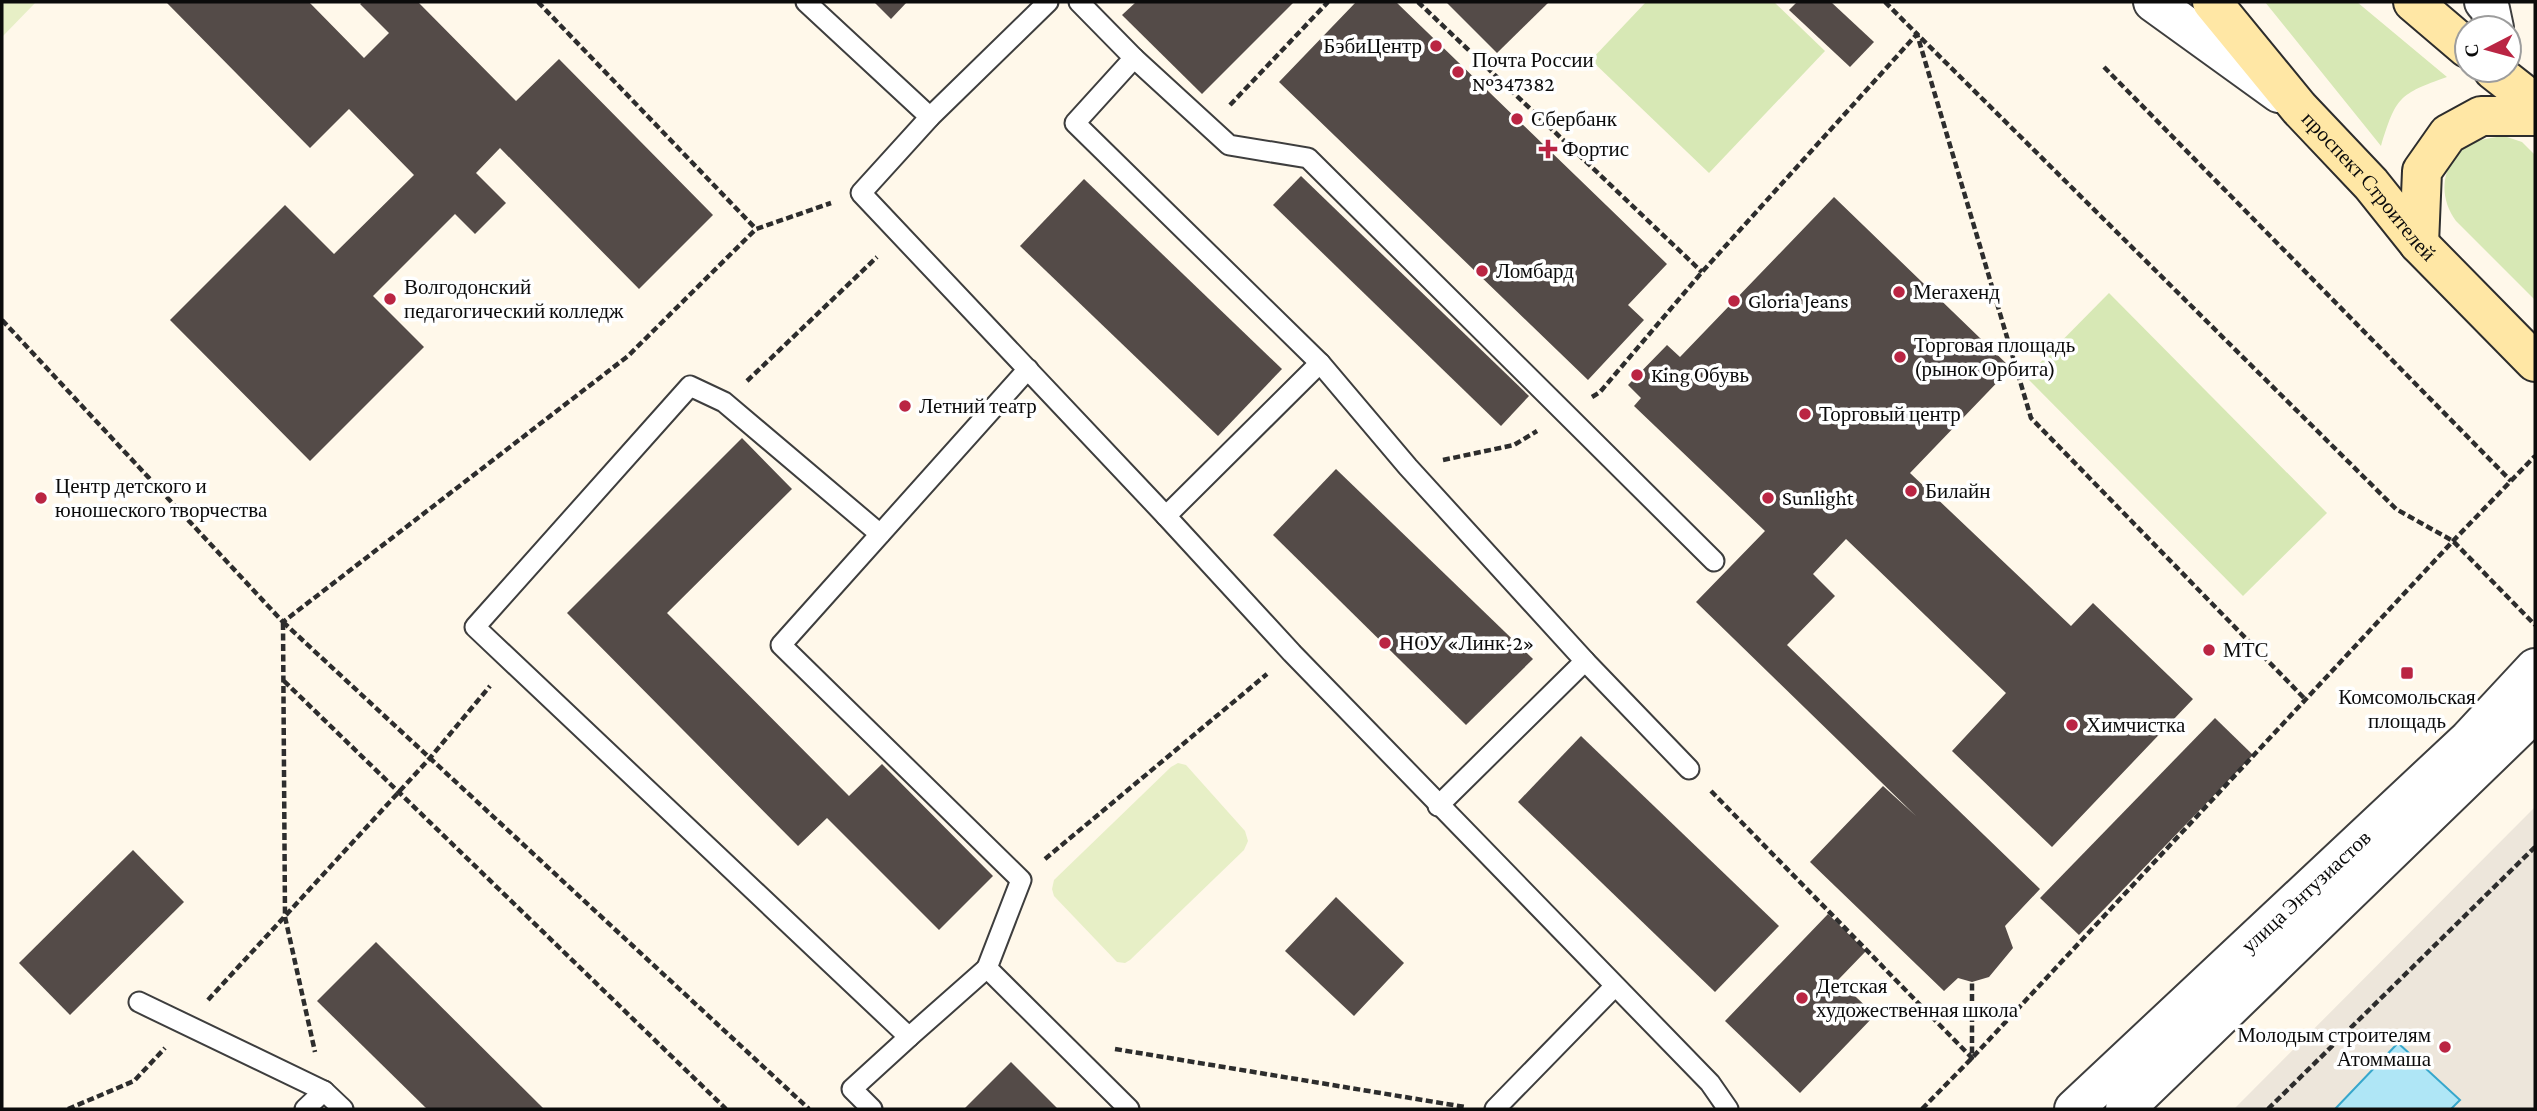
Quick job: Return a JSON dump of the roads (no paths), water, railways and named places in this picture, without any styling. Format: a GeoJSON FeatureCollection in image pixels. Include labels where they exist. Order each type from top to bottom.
{"type":"FeatureCollection","features":[{"type":"Feature","properties":{"kind":"main road","name":"проспект Строителей"},"geometry":{"type":"LineString","coordinates":[[2212,2],[2299,108],[2371,184],[2419,244],[2535,362]]}},
{"type":"Feature","properties":{"kind":"main road"},"geometry":{"type":"LineString","coordinates":[[2413,2],[2453,36]]}},
{"type":"Feature","properties":{"kind":"main road"},"geometry":{"type":"LineString","coordinates":[[2512,84],[2535,103]]}},
{"type":"Feature","properties":{"kind":"main road"},"geometry":{"type":"LineString","coordinates":[[2419,244],[2422,172],[2448,134],[2481,116],[2535,116]]}},
{"type":"Feature","properties":{"kind":"street"},"geometry":{"type":"LineString","coordinates":[[2153,2],[2299,108]]}},
{"type":"Feature","properties":{"kind":"street","name":"улица Энтузиастов"},"geometry":{"type":"LineString","coordinates":[[2074,1109],[2469,739],[2535,668]]}},
{"type":"Feature","properties":{"kind":"street"},"geometry":{"type":"LineString","coordinates":[[2125,1109],[2535,712]]}},
{"type":"Feature","properties":{"kind":"lane"},"geometry":{"type":"LineString","coordinates":[[806,2],[930,117]]}},
{"type":"Feature","properties":{"kind":"lane"},"geometry":{"type":"LineString","coordinates":[[1048,2],[930,117],[861,192],[1292,653],[1710,1083],[1728,1109]]}},
{"type":"Feature","properties":{"kind":"lane"},"geometry":{"type":"LineString","coordinates":[[1079,2],[1134,58],[1229,145],[1307,158],[1714,561]]}},
{"type":"Feature","properties":{"kind":"lane"},"geometry":{"type":"LineString","coordinates":[[1134,58],[1074,123],[1320,363],[1408,467],[1585,661],[1689,769]]}},
{"type":"Feature","properties":{"kind":"lane"},"geometry":{"type":"LineString","coordinates":[[1166,516],[1320,363]]}},
{"type":"Feature","properties":{"kind":"lane"},"geometry":{"type":"LineString","coordinates":[[872,1109],[852,1088],[987,968],[1021,880],[781,645],[1028,369]]}},
{"type":"Feature","properties":{"kind":"lane"},"geometry":{"type":"LineString","coordinates":[[880,534],[724,402],[690,386],[475,627],[909,1037]]}},
{"type":"Feature","properties":{"kind":"lane"},"geometry":{"type":"LineString","coordinates":[[1438,806],[1585,661]]}},
{"type":"Feature","properties":{"kind":"lane"},"geometry":{"type":"LineString","coordinates":[[987,968],[1129,1109]]}},
{"type":"Feature","properties":{"kind":"lane"},"geometry":{"type":"LineString","coordinates":[[1496,1109],[1615,986]]}},
{"type":"Feature","properties":{"kind":"lane"},"geometry":{"type":"LineString","coordinates":[[139,1002],[324,1091],[343,1109]]}},
{"type":"Feature","properties":{"kind":"lane"},"geometry":{"type":"LineString","coordinates":[[305,1109],[324,1091]]}},
{"type":"Feature","properties":{"kind":"water"},"geometry":{"type":"Polygon","coordinates":[[[2398,1043],[2460,1100],[2451,1109],[2335,1109],[2398,1043]]]}},
{"type":"Feature","properties":{"kind":"place","name":"БэбиЦентр"},"geometry":{"type":"Point","coordinates":[1436,46]}},
{"type":"Feature","properties":{"kind":"place","name":"Почта России №347382"},"geometry":{"type":"Point","coordinates":[1458,72]}},
{"type":"Feature","properties":{"kind":"place","name":"Сбербанк"},"geometry":{"type":"Point","coordinates":[1517,119]}},
{"type":"Feature","properties":{"kind":"place","name":"Фортис"},"geometry":{"type":"Point","coordinates":[1548,149]}},
{"type":"Feature","properties":{"kind":"place","name":"Ломбард"},"geometry":{"type":"Point","coordinates":[1482,271]}},
{"type":"Feature","properties":{"kind":"place","name":"Мегахенд"},"geometry":{"type":"Point","coordinates":[1899,292]}},
{"type":"Feature","properties":{"kind":"place","name":"Волгодонский педагогический колледж"},"geometry":{"type":"Point","coordinates":[390,299]}},
{"type":"Feature","properties":{"kind":"place","name":"Gloria Jeans"},"geometry":{"type":"Point","coordinates":[1734,301]}},
{"type":"Feature","properties":{"kind":"place","name":"Торговая площадь (рынок Орбита)"},"geometry":{"type":"Point","coordinates":[1900,357]}},
{"type":"Feature","properties":{"kind":"place","name":"King Обувь"},"geometry":{"type":"Point","coordinates":[1637,375]}},
{"type":"Feature","properties":{"kind":"place","name":"Летний театр"},"geometry":{"type":"Point","coordinates":[905,406]}},
{"type":"Feature","properties":{"kind":"place","name":"Торговый центр"},"geometry":{"type":"Point","coordinates":[1805,414]}},
{"type":"Feature","properties":{"kind":"place","name":"Билайн"},"geometry":{"type":"Point","coordinates":[1911,491]}},
{"type":"Feature","properties":{"kind":"place","name":"Центр детского и юношеского творчества"},"geometry":{"type":"Point","coordinates":[41,498]}},
{"type":"Feature","properties":{"kind":"place","name":"Sunlight"},"geometry":{"type":"Point","coordinates":[1768,498]}},
{"type":"Feature","properties":{"kind":"place","name":"НОУ «Линк-2»"},"geometry":{"type":"Point","coordinates":[1385,643]}},
{"type":"Feature","properties":{"kind":"place","name":"МТС"},"geometry":{"type":"Point","coordinates":[2209,650]}},
{"type":"Feature","properties":{"kind":"place","name":"Комсомольская площадь"},"geometry":{"type":"Point","coordinates":[2407,673]}},
{"type":"Feature","properties":{"kind":"place","name":"Химчистка"},"geometry":{"type":"Point","coordinates":[2072,725]}},
{"type":"Feature","properties":{"kind":"place","name":"Детская художественная школа"},"geometry":{"type":"Point","coordinates":[1802,998]}},
{"type":"Feature","properties":{"kind":"place","name":"Молодым строителям Атоммаша"},"geometry":{"type":"Point","coordinates":[2445,1047]}}]}
